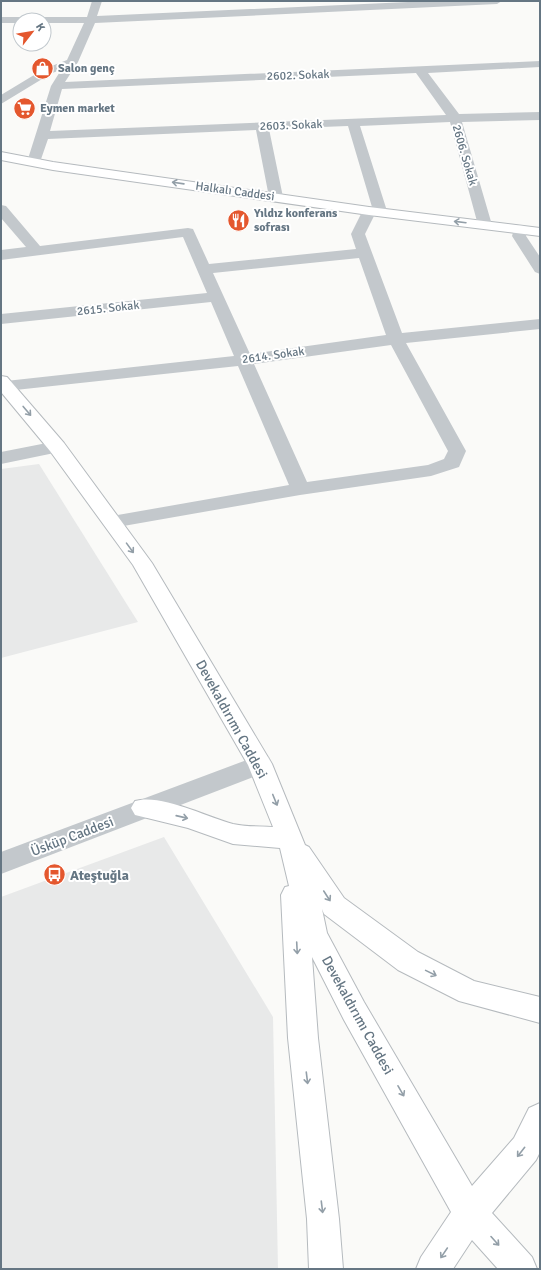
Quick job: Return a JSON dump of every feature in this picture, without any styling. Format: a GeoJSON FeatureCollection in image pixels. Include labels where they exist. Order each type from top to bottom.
{"type":"FeatureCollection","features":[{"type":"Feature","properties":{"kind":"main road","name":"Halkalı Caddesi"},"geometry":{"type":"LineString","coordinates":[[1,156],[375,211],[540,232]]}},
{"type":"Feature","properties":{"kind":"main road","name":"Devekaldırımı Caddesi"},"geometry":{"type":"LineString","coordinates":[[3,384],[57,447],[142,563],[260,764],[291,839],[314,934],[354,1011],[470,1213],[520,1269]]}},
{"type":"Feature","properties":{"kind":"main road"},"geometry":{"type":"LineString","coordinates":[[144,808],[191,819],[233,834],[291,839]]}},
{"type":"Feature","properties":{"kind":"main road"},"geometry":{"type":"LineString","coordinates":[[291,839],[334,906],[408,962],[469,992],[540,1010]]}},
{"type":"Feature","properties":{"kind":"main road"},"geometry":{"type":"LineString","coordinates":[[291,839],[302,1038],[323,1219],[326,1269]]}},
{"type":"Feature","properties":{"kind":"main road"},"geometry":{"type":"LineString","coordinates":[[433,1269],[470,1213],[525,1149],[540,1118]]}},
{"type":"Feature","properties":{"kind":"street"},"geometry":{"type":"LineString","coordinates":[[34,162],[56,86],[72,62],[91,20],[97,1]]}},
{"type":"Feature","properties":{"kind":"street"},"geometry":{"type":"LineString","coordinates":[[1,20],[91,20],[497,1]]}},
{"type":"Feature","properties":{"kind":"street"},"geometry":{"type":"LineString","coordinates":[[1,100],[48,71],[72,62]]}},
{"type":"Feature","properties":{"kind":"street","name":"2602. Sokak"},"geometry":{"type":"LineString","coordinates":[[56,86],[540,64]]}},
{"type":"Feature","properties":{"kind":"street","name":"2606. Sokak"},"geometry":{"type":"LineString","coordinates":[[420,70],[455,118],[485,225]]}},
{"type":"Feature","properties":{"kind":"street","name":"2603. Sokak"},"geometry":{"type":"LineString","coordinates":[[42,135],[455,118],[540,116]]}},
{"type":"Feature","properties":{"kind":"street"},"geometry":{"type":"LineString","coordinates":[[112,522],[300,488],[431,470],[452,463],[457,451],[396,339],[358,234],[375,211],[352,123]]}},
{"type":"Feature","properties":{"kind":"street"},"geometry":{"type":"LineString","coordinates":[[262,126],[276,197]]}},
{"type":"Feature","properties":{"kind":"street"},"geometry":{"type":"LineString","coordinates":[[1,209],[36,250]]}},
{"type":"Feature","properties":{"kind":"street"},"geometry":{"type":"LineString","coordinates":[[520,229],[519,236],[540,269]]}},
{"type":"Feature","properties":{"kind":"street"},"geometry":{"type":"LineString","coordinates":[[1,255],[188,232],[300,488]]}},
{"type":"Feature","properties":{"kind":"street"},"geometry":{"type":"LineString","coordinates":[[204,269],[364,253]]}},
{"type":"Feature","properties":{"kind":"street","name":"2615. Sokak"},"geometry":{"type":"LineString","coordinates":[[1,319],[216,297]]}},
{"type":"Feature","properties":{"kind":"street","name":"2614. Sokak"},"geometry":{"type":"LineString","coordinates":[[3,384],[243,360],[396,339],[540,324]]}},
{"type":"Feature","properties":{"kind":"street"},"geometry":{"type":"LineString","coordinates":[[1,458],[57,447]]}},
{"type":"Feature","properties":{"kind":"street","name":"Üsküp Caddesi"},"geometry":{"type":"LineString","coordinates":[[1,863],[260,764]]}},
{"type":"Feature","properties":{"kind":"shaded area"},"geometry":{"type":"Polygon","coordinates":[[[39,464],[138,622],[1,658],[1,469],[39,464]]]}},
{"type":"Feature","properties":{"kind":"shaded area"},"geometry":{"type":"Polygon","coordinates":[[[164,837],[273,1017],[278,1269],[1,1269],[1,897],[164,837]]]}},
{"type":"Feature","properties":{"kind":"place","name":"Salon genç"},"geometry":{"type":"Point","coordinates":[42,68]}},
{"type":"Feature","properties":{"kind":"place","name":"Eymen market"},"geometry":{"type":"Point","coordinates":[25,108]}},
{"type":"Feature","properties":{"kind":"place","name":"Yıldız konferans sofrası"},"geometry":{"type":"Point","coordinates":[238,220]}},
{"type":"Feature","properties":{"kind":"place","name":"Ateştuğla"},"geometry":{"type":"Point","coordinates":[55,875]}}]}
